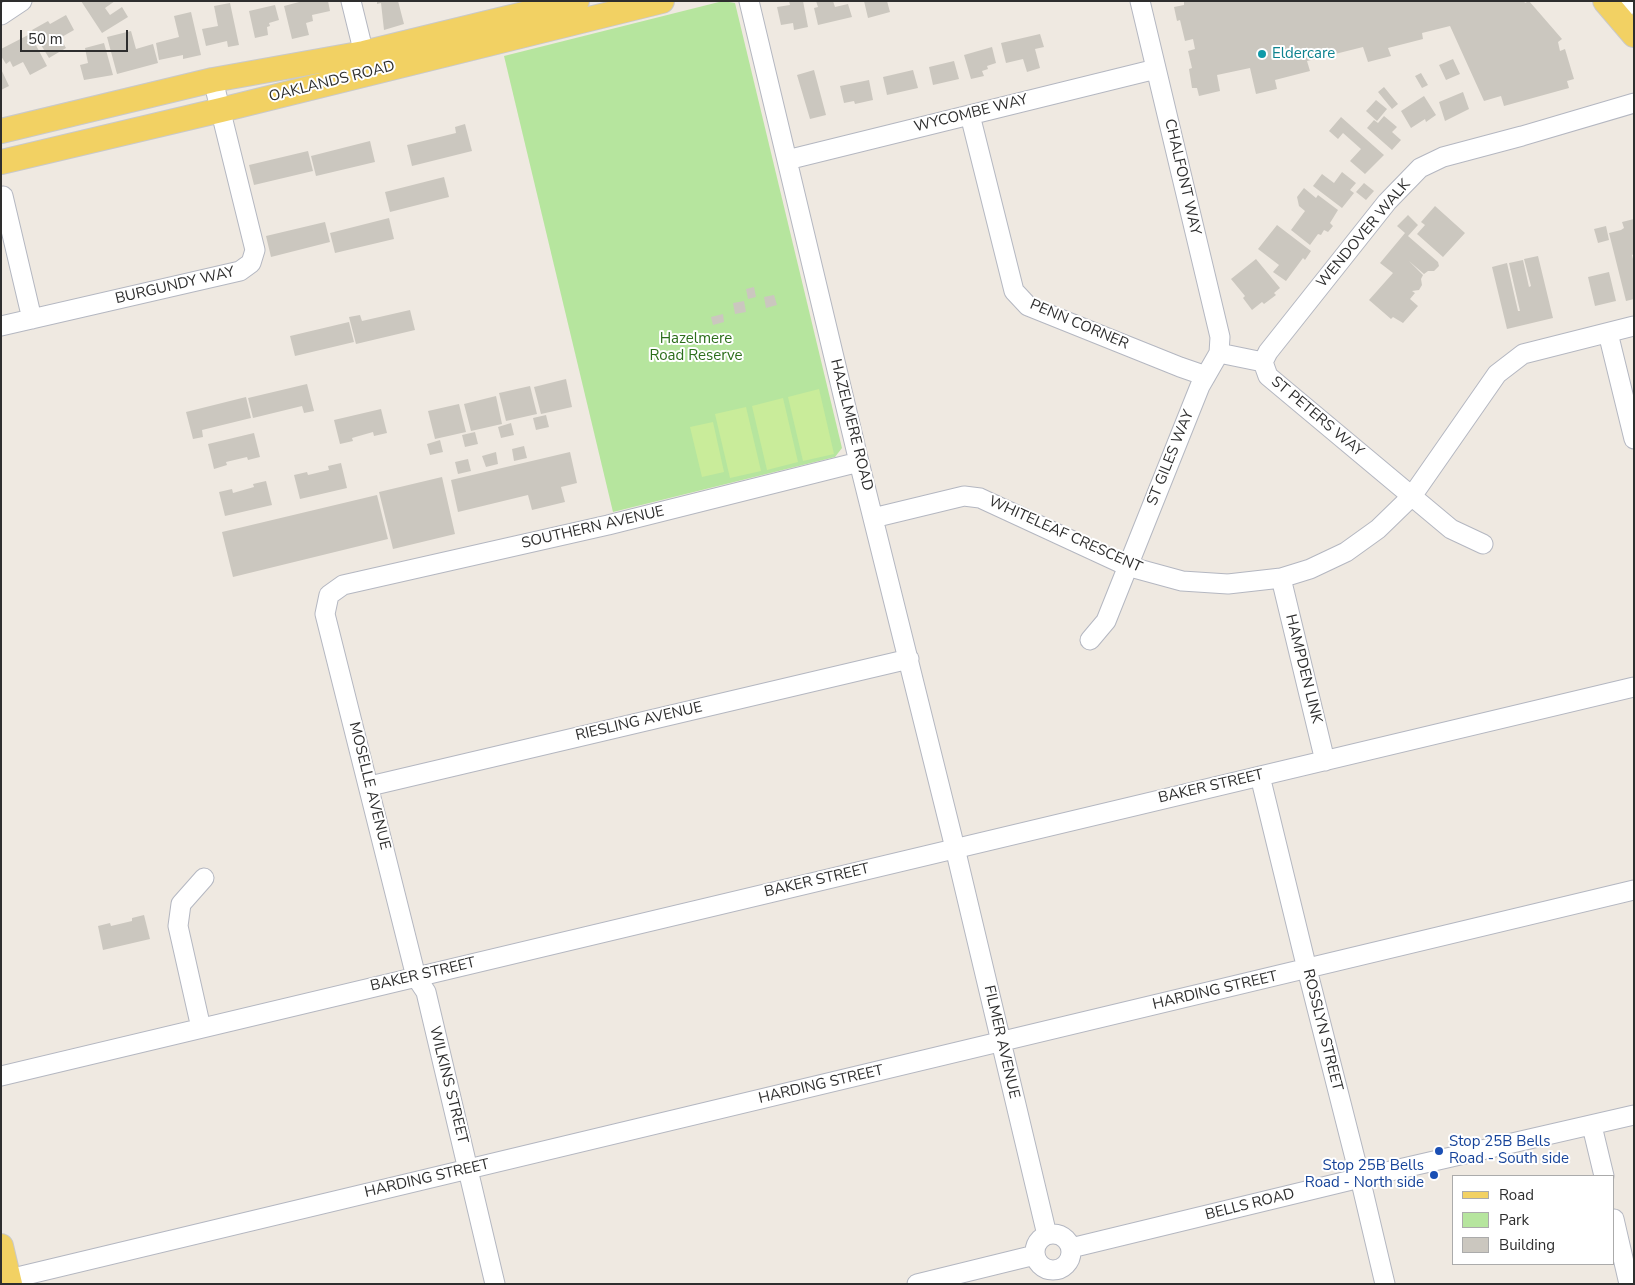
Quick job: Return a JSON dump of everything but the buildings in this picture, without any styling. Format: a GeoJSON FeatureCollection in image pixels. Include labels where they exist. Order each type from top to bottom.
{"type":"FeatureCollection","features":[{"type":"Feature","properties":{"kind":"main road","name":"OAKLANDS ROAD"},"geometry":{"type":"LineString","coordinates":[[5,161],[221,110],[366,63],[577,1]]}},
{"type":"Feature","properties":{"kind":"main road","name":"OAKLANDS ROAD"},"geometry":{"type":"LineString","coordinates":[[4,131],[214,80],[366,63],[662,1]]}},
{"type":"Feature","properties":{"kind":"main road"},"geometry":{"type":"LineString","coordinates":[[1618,6],[1634,35]]}},
{"type":"Feature","properties":{"kind":"main road"},"geometry":{"type":"LineString","coordinates":[[33,124],[28,136],[28,143],[38,153]]}},
{"type":"Feature","properties":{"kind":"main road"},"geometry":{"type":"LineString","coordinates":[[4,131],[13,141],[14,148],[5,161]]}},
{"type":"Feature","properties":{"kind":"main road"},"geometry":{"type":"LineString","coordinates":[[1,1247],[9,1282]]}},
{"type":"Feature","properties":{"kind":"street"},"geometry":{"type":"LineString","coordinates":[[1,15],[22,1]]}},
{"type":"Feature","properties":{"kind":"street"},"geometry":{"type":"LineString","coordinates":[[351,1],[366,63]]}},
{"type":"Feature","properties":{"kind":"street","name":"HAZELMERE ROAD"},"geometry":{"type":"LineString","coordinates":[[749,1],[859,462],[955,848]]}},
{"type":"Feature","properties":{"kind":"street","name":"CHALFONT WAY"},"geometry":{"type":"LineString","coordinates":[[1140,1],[1220,337],[1220,353]]}},
{"type":"Feature","properties":{"kind":"street","name":"WYCOMBE WAY"},"geometry":{"type":"LineString","coordinates":[[787,160],[1156,69]]}},
{"type":"Feature","properties":{"kind":"street","name":"BURGUNDY WAY"},"geometry":{"type":"LineString","coordinates":[[1,326],[240,271],[251,263],[255,250],[214,80]]}},
{"type":"Feature","properties":{"kind":"street","name":"WENDOVER WALK"},"geometry":{"type":"LineString","coordinates":[[1263,362],[1268,352],[1387,202],[1420,168],[1443,157],[1634,103]]}},
{"type":"Feature","properties":{"kind":"street","name":"PENN CORNER"},"geometry":{"type":"LineString","coordinates":[[970,115],[1014,291],[1028,306],[1206,376]]}},
{"type":"Feature","properties":{"kind":"street"},"geometry":{"type":"LineString","coordinates":[[3,196],[32,319]]}},
{"type":"Feature","properties":{"kind":"street","name":"WHITELEAF CRESCENT"},"geometry":{"type":"LineString","coordinates":[[873,518],[964,496],[980,498],[1127,566],[1182,581],[1228,584],[1281,578],[1310,569],[1346,552],[1378,529],[1412,496],[1497,374],[1523,354],[1634,326]]}},
{"type":"Feature","properties":{"kind":"street"},"geometry":{"type":"LineString","coordinates":[[1608,333],[1634,439]]}},
{"type":"Feature","properties":{"kind":"street","name":"ST PETERS WAY"},"geometry":{"type":"LineString","coordinates":[[1220,353],[1263,362],[1268,376],[1451,529],[1483,544]]}},
{"type":"Feature","properties":{"kind":"street","name":"ST GILES WAY"},"geometry":{"type":"LineString","coordinates":[[1090,640],[1106,621],[1200,386],[1220,353]]}},
{"type":"Feature","properties":{"kind":"street","name":"SOUTHERN AVENUE"},"geometry":{"type":"LineString","coordinates":[[329,595],[343,585],[608,525],[859,462]]}},
{"type":"Feature","properties":{"kind":"street","name":"HAMPDEN LINK"},"geometry":{"type":"LineString","coordinates":[[1281,578],[1325,760]]}},
{"type":"Feature","properties":{"kind":"street","name":"MOSELLE AVENUE"},"geometry":{"type":"LineString","coordinates":[[329,595],[326,614],[416,977]]}},
{"type":"Feature","properties":{"kind":"street","name":"RIESLING AVENUE"},"geometry":{"type":"LineString","coordinates":[[370,786],[909,659]]}},
{"type":"Feature","properties":{"kind":"street","name":"BAKER STREET"},"geometry":{"type":"LineString","coordinates":[[1,1076],[1634,687]]}},
{"type":"Feature","properties":{"kind":"street","name":"ROSSLYN STREET"},"geometry":{"type":"LineString","coordinates":[[1260,776],[1385,1284]]}},
{"type":"Feature","properties":{"kind":"street","name":"FILMER AVENUE"},"geometry":{"type":"LineString","coordinates":[[955,848],[1047,1235]]}},
{"type":"Feature","properties":{"kind":"street"},"geometry":{"type":"LineString","coordinates":[[201,1028],[178,926],[181,904],[204,878]]}},
{"type":"Feature","properties":{"kind":"street","name":"HARDING STREET"},"geometry":{"type":"LineString","coordinates":[[9,1282],[468,1169],[1634,890]]}},
{"type":"Feature","properties":{"kind":"street","name":"WILKINS STREET"},"geometry":{"type":"LineString","coordinates":[[416,977],[426,992],[495,1284]]}},
{"type":"Feature","properties":{"kind":"street","name":"BELLS ROAD"},"geometry":{"type":"LineString","coordinates":[[1071,1248],[1360,1178],[1634,1115]]}},
{"type":"Feature","properties":{"kind":"street"},"geometry":{"type":"LineString","coordinates":[[1592,1126],[1604,1175]]}},
{"type":"Feature","properties":{"kind":"street"},"geometry":{"type":"LineString","coordinates":[[1615,1223],[1629,1284]]}},
{"type":"Feature","properties":{"kind":"street"},"geometry":{"type":"LineString","coordinates":[[1053,1234],[1065,1238],[1071,1248],[1071,1254],[1061,1276],[1041,1266],[1037,1261],[1035,1255],[1036,1245],[1039,1240],[1047,1235],[1053,1234]]}},
{"type":"Feature","properties":{"kind":"street"},"geometry":{"type":"LineString","coordinates":[[917,1284],[1035,1255]]}},
{"type":"Feature","properties":{"kind":"green space","name":"Hazelmere Road Reserve"},"geometry":{"type":"Polygon","coordinates":[[[723,1],[735,3],[842,448],[835,457],[613,512],[504,56],[723,1]]]}},
{"type":"Feature","properties":{"kind":"green space"},"geometry":{"type":"Polygon","coordinates":[[[819,389],[834,454],[803,461],[788,397],[819,389]]]}},
{"type":"Feature","properties":{"kind":"green space"},"geometry":{"type":"Polygon","coordinates":[[[783,398],[798,462],[767,470],[752,406],[783,398]]]}},
{"type":"Feature","properties":{"kind":"green space"},"geometry":{"type":"Polygon","coordinates":[[[746,407],[761,471],[730,478],[715,414],[746,407]]]}},
{"type":"Feature","properties":{"kind":"green space"},"geometry":{"type":"Polygon","coordinates":[[[713,422],[724,472],[702,477],[690,427],[713,422]]]}},
{"type":"Feature","properties":{"kind":"place","name":"Eldercare"},"geometry":{"type":"Point","coordinates":[1262,54]}},
{"type":"Feature","properties":{"kind":"place","name":"Stop 25B Bells Road - South side"},"geometry":{"type":"Point","coordinates":[1439,1151]}},
{"type":"Feature","properties":{"kind":"place","name":"Stop 25B Bells Road - North side"},"geometry":{"type":"Point","coordinates":[1434,1175]}}]}
